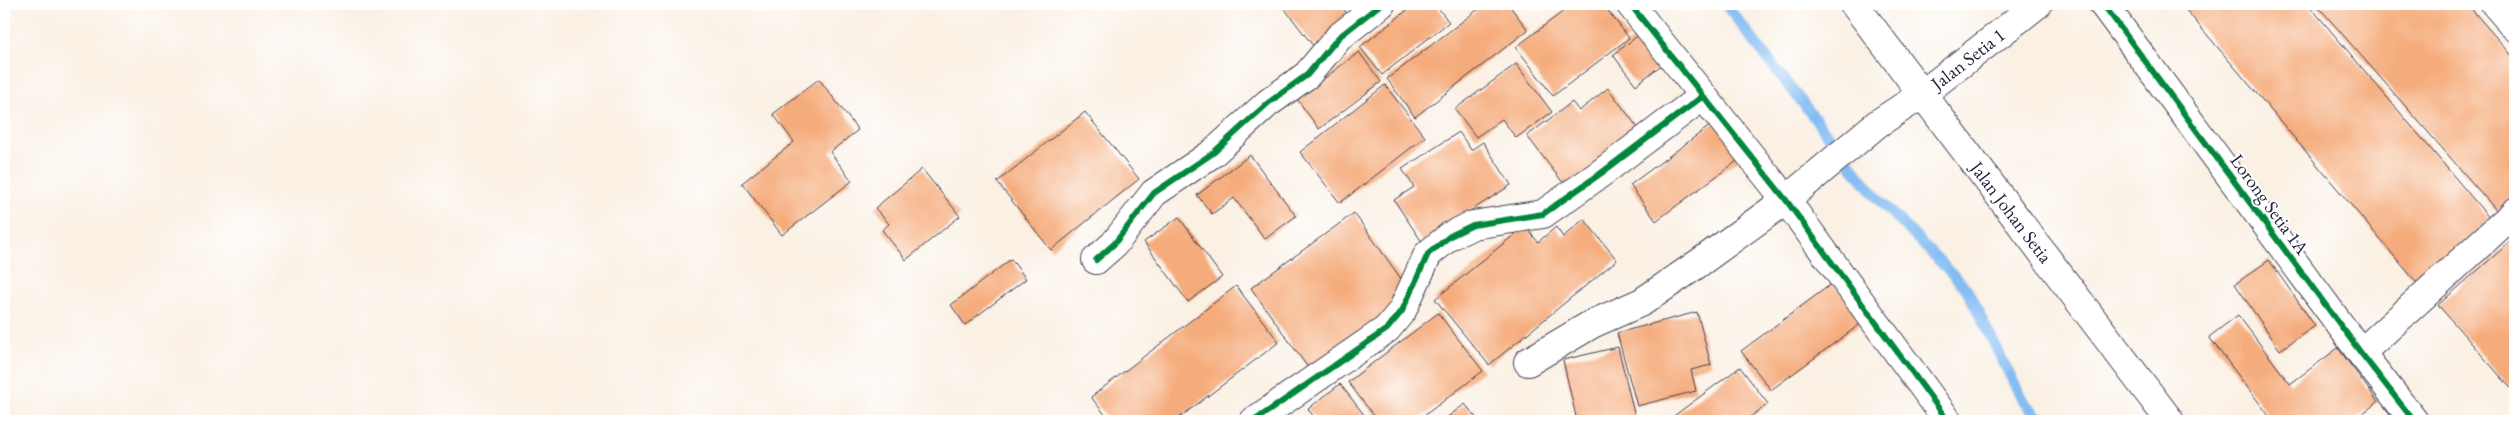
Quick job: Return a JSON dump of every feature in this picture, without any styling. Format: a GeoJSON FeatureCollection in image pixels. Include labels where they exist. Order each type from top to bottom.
{"type":"FeatureCollection","features":[{"type":"Feature","properties":{"kind":"street"},"geometry":{"type":"LineString","coordinates":[[1096,260],[1114,244],[1154,193],[1213,153],[1268,103],[1307,74],[1339,37],[1380,4]]}},
{"type":"Feature","properties":{"kind":"street"},"geometry":{"type":"LineString","coordinates":[[1630,4],[1703,96],[1793,192],[1948,421]]}},
{"type":"Feature","properties":{"kind":"street","name":"Jalan Johan Setia"},"geometry":{"type":"LineString","coordinates":[[1854,4],[2165,419]]}},
{"type":"Feature","properties":{"kind":"street","name":"Jalan Setia 1"},"geometry":{"type":"LineString","coordinates":[[1528,362],[1592,324],[1642,302],[1793,192],[1878,124],[1921,95],[2038,4]]}},
{"type":"Feature","properties":{"kind":"street","name":"Lorong Setia 1A"},"geometry":{"type":"LineString","coordinates":[[2103,4],[2361,353],[2414,421]]}},
{"type":"Feature","properties":{"kind":"street"},"geometry":{"type":"LineString","coordinates":[[2495,4],[2515,27]]}},
{"type":"Feature","properties":{"kind":"street"},"geometry":{"type":"LineString","coordinates":[[1254,421],[1387,329],[1402,311],[1428,254],[1450,236],[1473,225],[1543,214],[1600,174],[1703,96]]}},
{"type":"Feature","properties":{"kind":"street"},"geometry":{"type":"LineString","coordinates":[[2361,353],[2477,250],[2515,212]]}},
{"type":"Feature","properties":{"kind":"building"},"geometry":{"type":"Polygon","coordinates":[[[1281,4],[1348,4],[1343,8],[1351,20],[1314,47],[1281,4]]]}},
{"type":"Feature","properties":{"kind":"building"},"geometry":{"type":"Polygon","coordinates":[[[1415,4],[1435,4],[1449,22],[1382,75],[1360,47],[1415,4]]]}},
{"type":"Feature","properties":{"kind":"building"},"geometry":{"type":"Polygon","coordinates":[[[1485,4],[1508,4],[1528,30],[1415,117],[1387,79],[1485,4]]]}},
{"type":"Feature","properties":{"kind":"building"},"geometry":{"type":"Polygon","coordinates":[[[1573,4],[1603,4],[1629,38],[1553,96],[1516,47],[1573,4]]]}},
{"type":"Feature","properties":{"kind":"building"},"geometry":{"type":"Polygon","coordinates":[[[2181,4],[2308,4],[2491,220],[2417,283],[2181,4]]]}},
{"type":"Feature","properties":{"kind":"building"},"geometry":{"type":"Polygon","coordinates":[[[2316,4],[2467,4],[2515,59],[2515,196],[2497,211],[2316,4]]]}},
{"type":"Feature","properties":{"kind":"building"},"geometry":{"type":"Polygon","coordinates":[[[1645,30],[1669,59],[1636,85],[1613,55],[1645,30]]]}},
{"type":"Feature","properties":{"kind":"building"},"geometry":{"type":"Polygon","coordinates":[[[1359,52],[1381,82],[1319,129],[1297,99],[1359,52]]]}},
{"type":"Feature","properties":{"kind":"building"},"geometry":{"type":"Polygon","coordinates":[[[1516,64],[1552,112],[1516,138],[1502,119],[1476,137],[1455,109],[1516,64]]]}},
{"type":"Feature","properties":{"kind":"building"},"geometry":{"type":"Polygon","coordinates":[[[819,79],[858,130],[830,152],[852,181],[782,235],[742,183],[794,142],[773,114],[819,79]]]}},
{"type":"Feature","properties":{"kind":"building"},"geometry":{"type":"Polygon","coordinates":[[[1385,85],[1425,137],[1340,203],[1300,152],[1385,85]]]}},
{"type":"Feature","properties":{"kind":"building"},"geometry":{"type":"Polygon","coordinates":[[[1608,88],[1641,132],[1567,188],[1527,136],[1572,102],[1579,111],[1608,88]]]}},
{"type":"Feature","properties":{"kind":"building"},"geometry":{"type":"Polygon","coordinates":[[[1085,112],[1139,179],[1051,250],[997,182],[1085,112]]]}},
{"type":"Feature","properties":{"kind":"building"},"geometry":{"type":"Polygon","coordinates":[[[1715,122],[1741,158],[1656,221],[1630,185],[1715,122]]]}},
{"type":"Feature","properties":{"kind":"building"},"geometry":{"type":"Polygon","coordinates":[[[1459,132],[1471,150],[1483,142],[1511,185],[1422,242],[1394,200],[1414,187],[1402,169],[1459,132]]]}},
{"type":"Feature","properties":{"kind":"building"},"geometry":{"type":"Polygon","coordinates":[[[1250,155],[1296,216],[1265,239],[1234,198],[1212,214],[1197,195],[1250,155]]]}},
{"type":"Feature","properties":{"kind":"building"},"geometry":{"type":"Polygon","coordinates":[[[922,169],[960,216],[906,260],[882,230],[889,224],[875,208],[922,169]]]}},
{"type":"Feature","properties":{"kind":"building"},"geometry":{"type":"Polygon","coordinates":[[[1354,213],[1412,294],[1309,369],[1251,288],[1354,213]]]}},
{"type":"Feature","properties":{"kind":"building"},"geometry":{"type":"Polygon","coordinates":[[[1179,217],[1222,277],[1188,302],[1144,242],[1179,217]]]}},
{"type":"Feature","properties":{"kind":"building"},"geometry":{"type":"Polygon","coordinates":[[[1584,219],[1617,260],[1489,365],[1435,299],[1525,226],[1538,242],[1556,227],[1563,237],[1584,219]]]}},
{"type":"Feature","properties":{"kind":"building"},"geometry":{"type":"Polygon","coordinates":[[[2510,242],[2515,248],[2515,393],[2438,305],[2510,242]]]}},
{"type":"Feature","properties":{"kind":"building"},"geometry":{"type":"Polygon","coordinates":[[[1011,259],[1026,279],[965,325],[951,305],[1011,259]]]}},
{"type":"Feature","properties":{"kind":"building"},"geometry":{"type":"Polygon","coordinates":[[[2269,260],[2315,326],[2280,350],[2235,284],[2269,260]]]}},
{"type":"Feature","properties":{"kind":"building"},"geometry":{"type":"Polygon","coordinates":[[[1834,282],[1863,322],[1771,390],[1741,351],[1834,282]]]}},
{"type":"Feature","properties":{"kind":"building"},"geometry":{"type":"Polygon","coordinates":[[[1236,286],[1279,342],[1175,421],[1110,421],[1091,397],[1236,286]]]}},
{"type":"Feature","properties":{"kind":"building"},"geometry":{"type":"Polygon","coordinates":[[[1697,312],[1711,365],[1691,370],[1696,391],[1637,406],[1617,333],[1697,312]]]}},
{"type":"Feature","properties":{"kind":"building"},"geometry":{"type":"Polygon","coordinates":[[[1438,313],[1483,371],[1417,421],[1378,421],[1348,382],[1438,313]]]}},
{"type":"Feature","properties":{"kind":"building"},"geometry":{"type":"Polygon","coordinates":[[[2238,315],[2290,384],[2338,348],[2378,402],[2352,421],[2273,421],[2209,337],[2238,315]]]}},
{"type":"Feature","properties":{"kind":"building"},"geometry":{"type":"Polygon","coordinates":[[[1618,347],[1636,421],[1577,421],[1563,360],[1618,347]]]}},
{"type":"Feature","properties":{"kind":"building"},"geometry":{"type":"Polygon","coordinates":[[[1740,367],[1768,404],[1745,421],[1667,421],[1740,367]]]}},
{"type":"Feature","properties":{"kind":"building"},"geometry":{"type":"Polygon","coordinates":[[[1340,384],[1369,421],[1317,421],[1308,409],[1340,384]]]}},
{"type":"Feature","properties":{"kind":"building"},"geometry":{"type":"Polygon","coordinates":[[[1465,404],[1479,421],[1442,421],[1465,404]]]}},
{"type":"Feature","properties":{"kind":"waterway"},"geometry":{"type":"LineString","coordinates":[[1725,4],[1877,198],[1966,288],[2023,401],[2042,421]]}},
{"type":"Feature","properties":{"kind":"cycle path"},"geometry":{"type":"LineString","coordinates":[[1096,260],[1114,244],[1154,193],[1213,153],[1268,103],[1307,75],[1339,37],[1381,4]]}},
{"type":"Feature","properties":{"kind":"cycle path"},"geometry":{"type":"LineString","coordinates":[[1630,4],[1786,200],[1948,421]]}},
{"type":"Feature","properties":{"kind":"cycle path"},"geometry":{"type":"LineString","coordinates":[[2103,4],[2361,353],[2414,421]]}},
{"type":"Feature","properties":{"kind":"cycle path"},"geometry":{"type":"LineString","coordinates":[[1254,421],[1387,329],[1402,311],[1428,254],[1450,236],[1473,225],[1543,214],[1600,174],[1703,96]]}}]}
